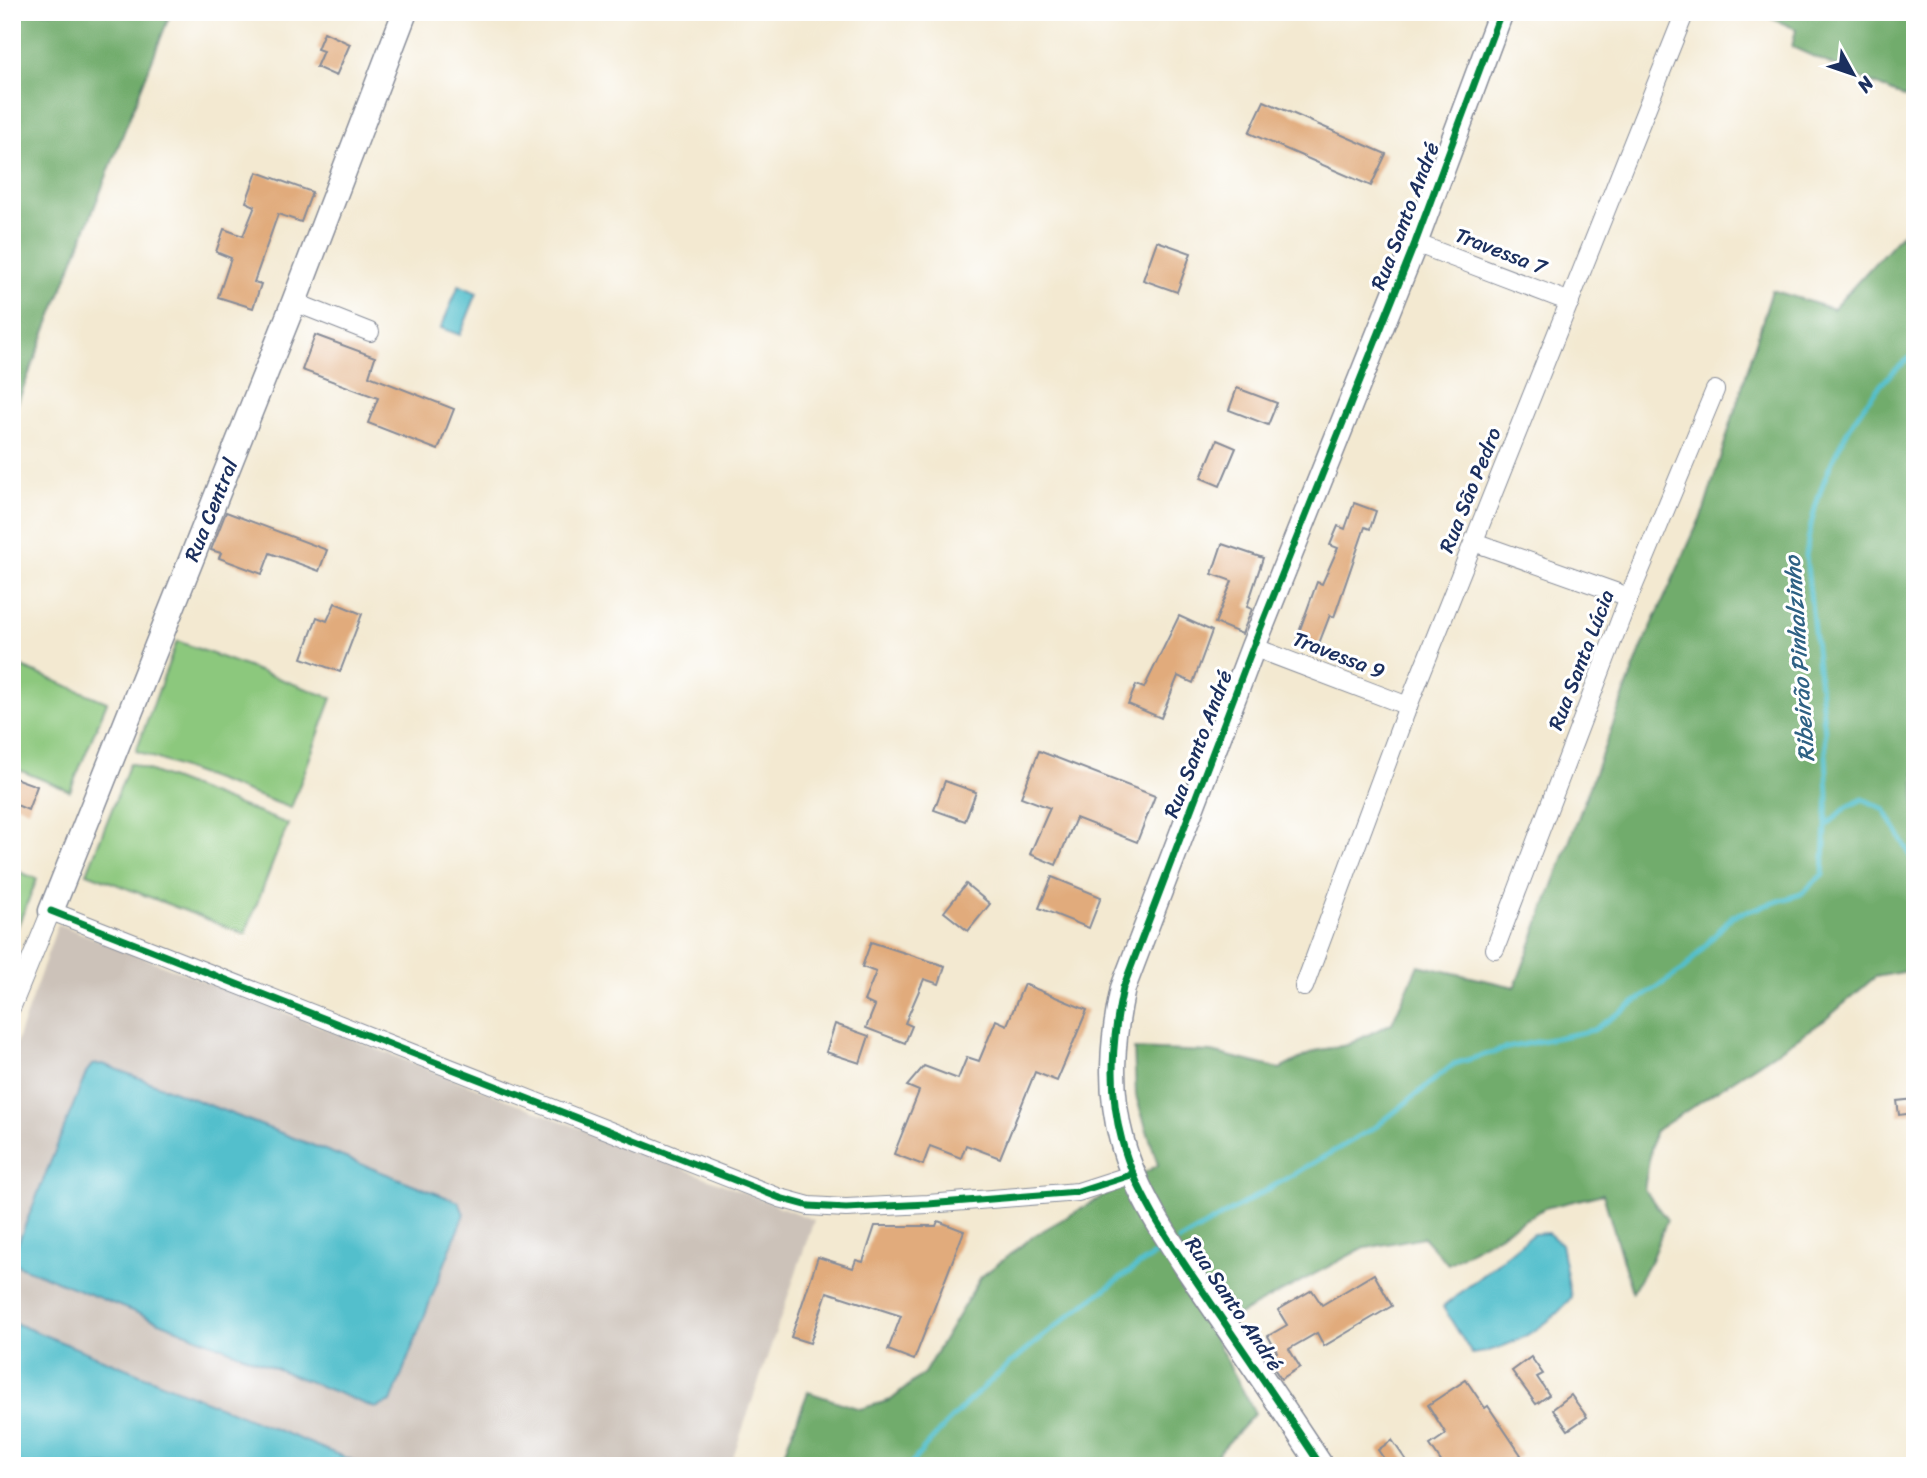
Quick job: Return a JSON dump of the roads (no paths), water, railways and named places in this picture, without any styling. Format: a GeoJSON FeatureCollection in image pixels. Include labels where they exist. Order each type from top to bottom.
{"type":"FeatureCollection","features":[{"type":"Feature","properties":{"kind":"street","name":"Rua Central"},"geometry":{"type":"LineString","coordinates":[[12,1006],[294,302],[405,12]]}},
{"type":"Feature","properties":{"kind":"street","name":"Rua Santo André"},"geometry":{"type":"LineString","coordinates":[[1321,1466],[1188,1268],[1133,1174],[1118,1123],[1113,1069],[1114,1033],[1123,988],[1253,647],[1415,243],[1501,12]]}},
{"type":"Feature","properties":{"kind":"street","name":"Rua São Pedro"},"geometry":{"type":"LineString","coordinates":[[1304,987],[1408,706],[1685,12]]}},
{"type":"Feature","properties":{"kind":"street","name":"Travessa 7"},"geometry":{"type":"LineString","coordinates":[[1415,243],[1570,302]]}},
{"type":"Feature","properties":{"kind":"street"},"geometry":{"type":"LineString","coordinates":[[294,302],[370,332]]}},
{"type":"Feature","properties":{"kind":"street","name":"Rua Santa Lúcia"},"geometry":{"type":"LineString","coordinates":[[1495,950],[1629,597],[1715,390]]}},
{"type":"Feature","properties":{"kind":"street"},"geometry":{"type":"LineString","coordinates":[[1474,542],[1629,597]]}},
{"type":"Feature","properties":{"kind":"street","name":"Travessa 9"},"geometry":{"type":"LineString","coordinates":[[1253,647],[1408,706]]}},
{"type":"Feature","properties":{"kind":"street"},"geometry":{"type":"LineString","coordinates":[[51,911],[780,1198],[809,1206],[846,1208],[1078,1192],[1133,1174]]}},
{"type":"Feature","properties":{"kind":"water"},"geometry":{"type":"Polygon","coordinates":[[[459,285],[477,293],[460,335],[441,328],[459,285]]]}},
{"type":"Feature","properties":{"kind":"water"},"geometry":{"type":"Polygon","coordinates":[[[103,1064],[459,1202],[464,1214],[391,1402],[375,1408],[19,1266],[12,1258],[87,1071],[92,1065],[103,1064]]]}},
{"type":"Feature","properties":{"kind":"water"},"geometry":{"type":"Polygon","coordinates":[[[1548,1233],[1561,1244],[1571,1297],[1552,1318],[1527,1335],[1485,1352],[1472,1354],[1443,1307],[1533,1234],[1548,1233]]]}},
{"type":"Feature","properties":{"kind":"water"},"geometry":{"type":"Polygon","coordinates":[[[12,1322],[366,1466],[12,1466],[12,1322]]]}},
{"type":"Feature","properties":{"kind":"waterway","name":"Ribeirão Pinhalzinho"},"geometry":{"type":"LineString","coordinates":[[1179,1241],[1377,1126],[1454,1064],[1507,1048],[1594,1030],[1684,969],[1732,916],[1801,894],[1823,874],[1828,796],[1825,733],[1806,556],[1810,528],[1828,471],[1856,418],[1893,372],[1915,354]]}},
{"type":"Feature","properties":{"kind":"waterway"},"geometry":{"type":"LineString","coordinates":[[1826,826],[1847,807],[1863,799],[1884,809],[1915,863]]}},
{"type":"Feature","properties":{"kind":"waterway"},"geometry":{"type":"LineString","coordinates":[[909,1466],[967,1403],[1029,1347],[1131,1270],[1167,1247]]}}]}
